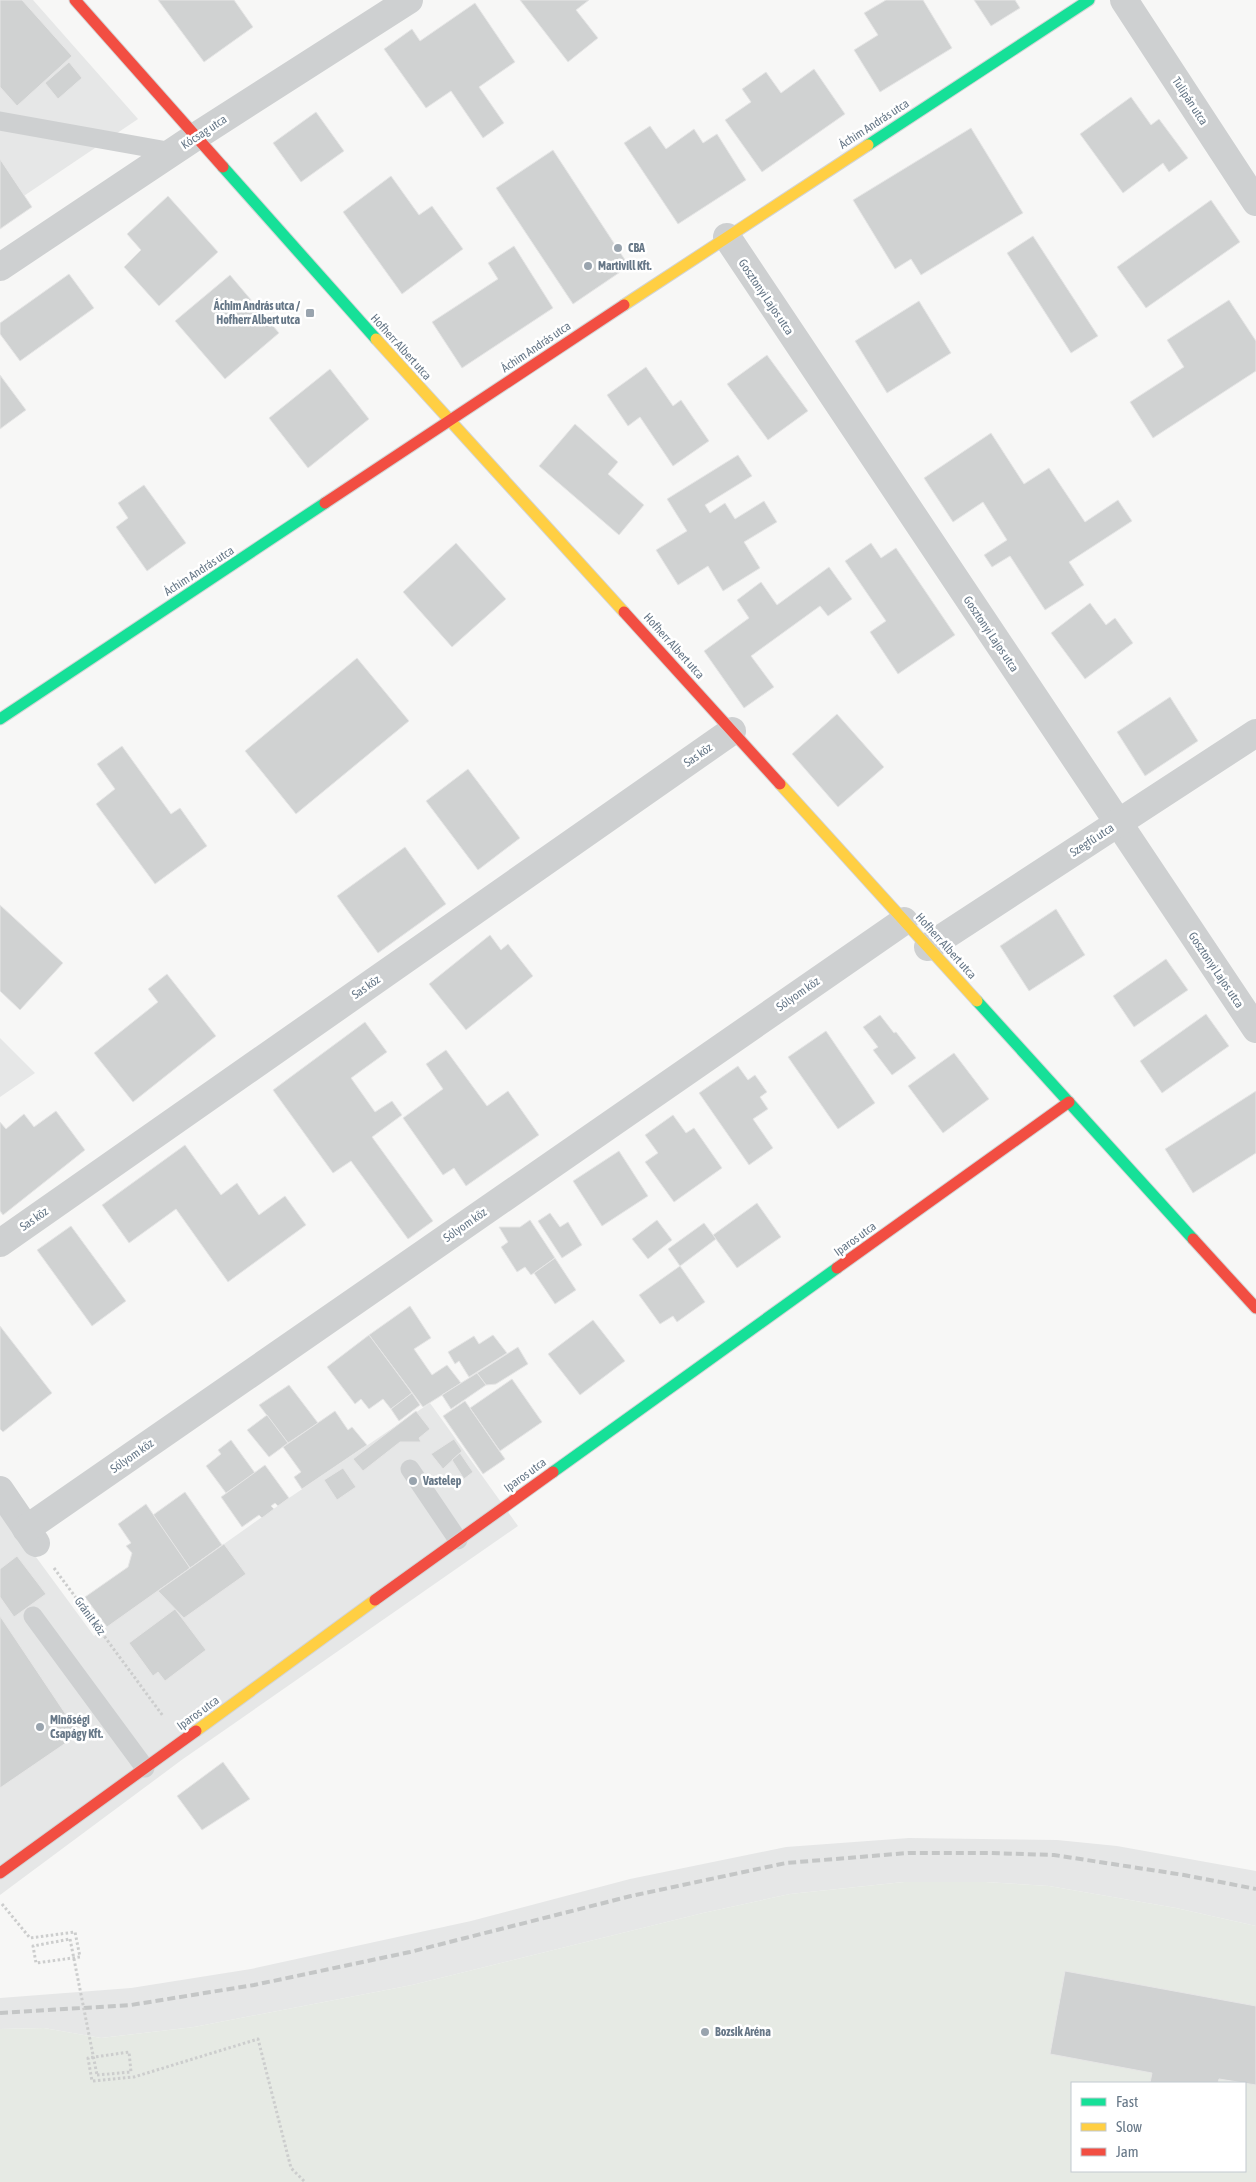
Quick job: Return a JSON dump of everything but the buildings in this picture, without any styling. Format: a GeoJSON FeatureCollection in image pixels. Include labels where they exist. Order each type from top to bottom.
{"type":"FeatureCollection","features":[{"type":"Feature","properties":{"kind":"street","name":"Hofherr Albert utca"},"geometry":{"type":"LineString","coordinates":[[75,0],[195,137],[450,421],[1256,1308]]}},
{"type":"Feature","properties":{"kind":"street","name":"Kócsag utca"},"geometry":{"type":"LineString","coordinates":[[0,267],[195,137],[409,0]]}},
{"type":"Feature","properties":{"kind":"street","name":"Áchim András utca"},"geometry":{"type":"LineString","coordinates":[[0,719],[726,237],[1089,0]]}},
{"type":"Feature","properties":{"kind":"street","name":"Tulipán utca"},"geometry":{"type":"LineString","coordinates":[[1124,0],[1256,202]]}},
{"type":"Feature","properties":{"kind":"street","name":"Gosztonyi Lajos utca"},"geometry":{"type":"LineString","coordinates":[[726,237],[1256,1029]]}},
{"type":"Feature","properties":{"kind":"street","name":"Sas köz"},"geometry":{"type":"LineString","coordinates":[[0,1243],[732,731]]}},
{"type":"Feature","properties":{"kind":"street","name":"Szegfű utca"},"geometry":{"type":"LineString","coordinates":[[928,947],[1256,733]]}},
{"type":"Feature","properties":{"kind":"street","name":"Sólyom köz"},"geometry":{"type":"LineString","coordinates":[[31,1536],[904,921]]}},
{"type":"Feature","properties":{"kind":"street","name":"Iparos utca"},"geometry":{"type":"LineString","coordinates":[[4,1864],[145,1768],[458,1540],[1069,1102]]}},
{"type":"Feature","properties":{"kind":"street"},"geometry":{"type":"LineString","coordinates":[[0,1490],[31,1536]]}},
{"type":"Feature","properties":{"kind":"lane"},"geometry":{"type":"LineString","coordinates":[[0,121],[173,152]]}},
{"type":"Feature","properties":{"kind":"lane"},"geometry":{"type":"LineString","coordinates":[[410,1469],[458,1540]]}},
{"type":"Feature","properties":{"kind":"lane"},"geometry":{"type":"LineString","coordinates":[[32,1616],[145,1768]]}},
{"type":"Feature","properties":{"kind":"path","name":"Gránit köz"},"geometry":{"type":"LineString","coordinates":[[31,1536],[182,1741]]}},
{"type":"Feature","properties":{"kind":"path"},"geometry":{"type":"LineString","coordinates":[[0,1901],[30,1938],[75,1932],[80,1957],[36,1963],[33,1946],[70,1939],[97,2074],[131,2072],[129,2052],[88,2058],[92,2081],[134,2077],[258,2040],[291,2168],[305,2182]]}},
{"type":"Feature","properties":{"kind":"shaded area"},"geometry":{"type":"Polygon","coordinates":[[[0,0],[33,0],[138,119],[0,212],[0,0]]]}},
{"type":"Feature","properties":{"kind":"shaded area"},"geometry":{"type":"Polygon","coordinates":[[[0,1038],[35,1073],[0,1097],[0,1038]]]}},
{"type":"Feature","properties":{"kind":"shaded area"},"geometry":{"type":"Polygon","coordinates":[[[430,1403],[518,1526],[183,1759],[0,1895],[0,1508],[94,1636],[289,1498],[430,1403]]]}},
{"type":"Feature","properties":{"kind":"shaded area"},"geometry":{"type":"Polygon","coordinates":[[[909,1838],[1057,1840],[1117,1846],[1256,1871],[1256,1926],[1176,1908],[1049,1886],[985,1882],[904,1882],[790,1894],[703,1913],[412,1985],[194,2027],[101,2038],[44,2028],[0,2029],[0,1998],[131,1988],[251,1969],[471,1921],[630,1879],[786,1847],[909,1838]]]}},
{"type":"Feature","properties":{"kind":"shaded area","name":"Bozsik Aréna"},"geometry":{"type":"Polygon","coordinates":[[[904,1882],[985,1882],[1049,1886],[1176,1908],[1256,1926],[1256,2182],[0,2182],[0,2029],[44,2028],[101,2038],[194,2027],[412,1985],[703,1913],[790,1894],[904,1882]]]}},
{"type":"Feature","properties":{"kind":"railway"},"geometry":{"type":"LineString","coordinates":[[0,2013],[131,2005],[254,1985],[410,1952],[631,1896],[786,1863],[908,1853],[1054,1855],[1184,1875],[1256,1889]]}},
{"type":"Feature","properties":{"kind":"traffic: fast"},"geometry":{"type":"LineString","coordinates":[[868,145],[1089,0]]}},
{"type":"Feature","properties":{"kind":"traffic: fast"},"geometry":{"type":"LineString","coordinates":[[223,167],[376,339]]}},
{"type":"Feature","properties":{"kind":"traffic: fast"},"geometry":{"type":"LineString","coordinates":[[0,719],[325,503]]}},
{"type":"Feature","properties":{"kind":"traffic: fast"},"geometry":{"type":"LineString","coordinates":[[977,1001],[1193,1239]]}},
{"type":"Feature","properties":{"kind":"traffic: fast"},"geometry":{"type":"LineString","coordinates":[[553,1472],[837,1268]]}},
{"type":"Feature","properties":{"kind":"traffic: slow"},"geometry":{"type":"LineString","coordinates":[[624,305],[868,145]]}},
{"type":"Feature","properties":{"kind":"traffic: slow"},"geometry":{"type":"LineString","coordinates":[[376,339],[624,612]]}},
{"type":"Feature","properties":{"kind":"traffic: slow"},"geometry":{"type":"LineString","coordinates":[[780,784],[977,1001]]}},
{"type":"Feature","properties":{"kind":"traffic: slow"},"geometry":{"type":"LineString","coordinates":[[196,1731],[375,1600]]}},
{"type":"Feature","properties":{"kind":"traffic: jam"},"geometry":{"type":"LineString","coordinates":[[75,0],[223,167]]}},
{"type":"Feature","properties":{"kind":"traffic: jam"},"geometry":{"type":"LineString","coordinates":[[325,503],[624,305]]}},
{"type":"Feature","properties":{"kind":"traffic: jam"},"geometry":{"type":"LineString","coordinates":[[624,612],[780,784]]}},
{"type":"Feature","properties":{"kind":"traffic: jam"},"geometry":{"type":"LineString","coordinates":[[837,1268],[1069,1102]]}},
{"type":"Feature","properties":{"kind":"traffic: jam"},"geometry":{"type":"LineString","coordinates":[[1193,1239],[1256,1308]]}},
{"type":"Feature","properties":{"kind":"traffic: jam"},"geometry":{"type":"LineString","coordinates":[[375,1600],[553,1472]]}},
{"type":"Feature","properties":{"kind":"traffic: jam"},"geometry":{"type":"LineString","coordinates":[[0,1873],[196,1731]]}},
{"type":"Feature","properties":{"kind":"place","name":"CBA"},"geometry":{"type":"Point","coordinates":[618,248]}},
{"type":"Feature","properties":{"kind":"place","name":"Martivill Kft."},"geometry":{"type":"Point","coordinates":[588,266]}},
{"type":"Feature","properties":{"kind":"place","name":"Áchim András utca / Hofherr Albert utca"},"geometry":{"type":"Point","coordinates":[310,313]}},
{"type":"Feature","properties":{"kind":"place","name":"Vastelep"},"geometry":{"type":"Point","coordinates":[413,1481]}},
{"type":"Feature","properties":{"kind":"place","name":"Minőségi Csapágy Kft."},"geometry":{"type":"Point","coordinates":[40,1727]}},
{"type":"Feature","properties":{"kind":"place","name":"Bozsik Aréna"},"geometry":{"type":"Point","coordinates":[705,2032]}}]}
